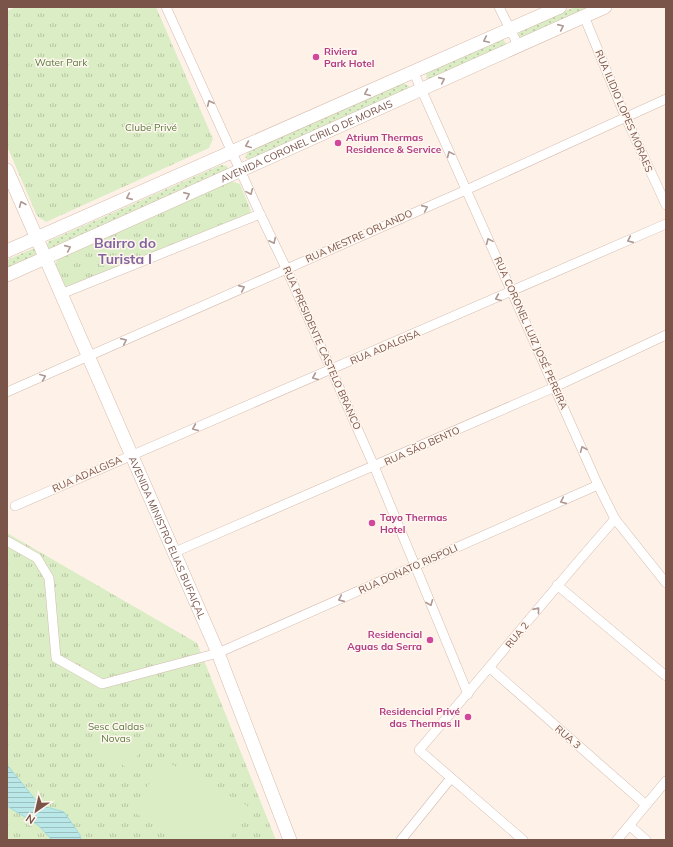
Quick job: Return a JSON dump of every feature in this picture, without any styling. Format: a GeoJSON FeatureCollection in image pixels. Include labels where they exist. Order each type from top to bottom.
{"type":"FeatureCollection","features":[{"type":"Feature","properties":{"kind":"main road","name":"AVENIDA CORONEL CIRILO DE MORAIS"},"geometry":{"type":"LineString","coordinates":[[7,251],[414,73],[560,7]]}},
{"type":"Feature","properties":{"kind":"main road","name":"AVENIDA CORONEL CIRILO DE MORAIS"},"geometry":{"type":"LineString","coordinates":[[7,275],[605,7]]}},
{"type":"Feature","properties":{"kind":"main road","name":"AVENIDA MINISTRO ELIAS BUFAIÇAL"},"geometry":{"type":"LineString","coordinates":[[7,170],[218,653],[290,840]]}},
{"type":"Feature","properties":{"kind":"street","name":"RUA PRESIDENTE CASTELO BRANCO"},"geometry":{"type":"LineString","coordinates":[[166,7],[286,268],[374,466],[468,694]]}},
{"type":"Feature","properties":{"kind":"street"},"geometry":{"type":"LineString","coordinates":[[499,7],[518,45]]}},
{"type":"Feature","properties":{"kind":"street","name":"RUA ILIDIO LOPES MORAES"},"geometry":{"type":"LineString","coordinates":[[584,16],[625,116],[666,205]]}},
{"type":"Feature","properties":{"kind":"street","name":"RUA CORONEL LUIZ JOSÉ PEREIRA"},"geometry":{"type":"LineString","coordinates":[[414,73],[556,387],[598,485],[615,519],[666,583]]}},
{"type":"Feature","properties":{"kind":"street","name":"RUA MESTRE ORLANDO"},"geometry":{"type":"LineString","coordinates":[[7,392],[466,190],[625,116],[666,99]]}},
{"type":"Feature","properties":{"kind":"street"},"geometry":{"type":"LineString","coordinates":[[61,294],[260,214]]}},
{"type":"Feature","properties":{"kind":"street","name":"RUA ADALGISA"},"geometry":{"type":"LineString","coordinates":[[16,506],[132,454],[331,370],[666,224]]}},
{"type":"Feature","properties":{"kind":"street","name":"RUA SÃO BENTO"},"geometry":{"type":"LineString","coordinates":[[175,552],[556,387],[666,335]]}},
{"type":"Feature","properties":{"kind":"street","name":"RUA DONATO RISPOLI"},"geometry":{"type":"LineString","coordinates":[[7,541],[37,558],[49,578],[56,658],[102,684],[218,653],[598,485]]}},
{"type":"Feature","properties":{"kind":"street","name":"RUA 2"},"geometry":{"type":"LineString","coordinates":[[451,778],[419,750],[490,668],[557,585],[615,519]]}},
{"type":"Feature","properties":{"kind":"street"},"geometry":{"type":"LineString","coordinates":[[557,585],[666,676]]}},
{"type":"Feature","properties":{"kind":"street","name":"RUA 3"},"geometry":{"type":"LineString","coordinates":[[490,668],[646,805]]}},
{"type":"Feature","properties":{"kind":"street"},"geometry":{"type":"LineString","coordinates":[[401,840],[451,778],[523,840]]}},
{"type":"Feature","properties":{"kind":"street"},"geometry":{"type":"LineString","coordinates":[[617,840],[666,781]]}},
{"type":"Feature","properties":{"kind":"street"},"geometry":{"type":"LineString","coordinates":[[630,826],[646,840]]}},
{"type":"Feature","properties":{"kind":"green space"},"geometry":{"type":"Polygon","coordinates":[[[16,7],[156,7],[213,139],[209,148],[46,222],[37,216],[7,146],[7,11],[16,7]]]}},
{"type":"Feature","properties":{"kind":"green space"},"geometry":{"type":"Polygon","coordinates":[[[575,7],[595,7],[524,38],[520,38],[518,35],[521,30],[575,7]]]}},
{"type":"Feature","properties":{"kind":"green space"},"geometry":{"type":"Polygon","coordinates":[[[503,39],[506,44],[505,46],[428,80],[426,78],[427,73],[503,39]]]}},
{"type":"Feature","properties":{"kind":"green space"},"geometry":{"type":"Polygon","coordinates":[[[403,83],[409,86],[408,89],[249,160],[245,157],[248,152],[403,83]]]}},
{"type":"Feature","properties":{"kind":"green space"},"geometry":{"type":"Polygon","coordinates":[[[221,165],[227,166],[228,169],[52,248],[49,249],[46,246],[49,241],[221,165]]]}},
{"type":"Feature","properties":{"kind":"green space"},"geometry":{"type":"Polygon","coordinates":[[[231,181],[240,184],[251,211],[249,214],[65,289],[55,266],[58,258],[231,181]]]}},
{"type":"Feature","properties":{"kind":"green space"},"geometry":{"type":"Polygon","coordinates":[[[35,249],[37,254],[7,268],[7,260],[35,249]]]}},
{"type":"Feature","properties":{"kind":"green space","name":"Sesc Caldas Novas"},"geometry":{"type":"Polygon","coordinates":[[[7,533],[197,643],[276,840],[7,840],[7,533]]]}},
{"type":"Feature","properties":{"kind":"green space"},"geometry":{"type":"Polygon","coordinates":[[[102,727],[141,750],[129,769],[91,746],[102,727]]]}},
{"type":"Feature","properties":{"kind":"green space"},"geometry":{"type":"Polygon","coordinates":[[[164,760],[248,806],[229,840],[180,840],[132,811],[164,760]]]}},
{"type":"Feature","properties":{"kind":"water"},"geometry":{"type":"Polygon","coordinates":[[[7,765],[40,805],[64,812],[80,835],[81,840],[52,840],[38,825],[7,806],[7,765]]]}},
{"type":"Feature","properties":{"kind":"place","name":"Riviera Park Hotel"},"geometry":{"type":"Point","coordinates":[316,57]}},
{"type":"Feature","properties":{"kind":"place","name":"Atrium Thermas Residence & Service"},"geometry":{"type":"Point","coordinates":[338,143]}},
{"type":"Feature","properties":{"kind":"place","name":"Tayo Thermas Hotel"},"geometry":{"type":"Point","coordinates":[372,523]}},
{"type":"Feature","properties":{"kind":"place","name":"Residencial Aguas da Serra"},"geometry":{"type":"Point","coordinates":[430,640]}},
{"type":"Feature","properties":{"kind":"place","name":"Residencial Privé das Thermas II"},"geometry":{"type":"Point","coordinates":[468,717]}},
{"type":"Feature","properties":{"kind":"district","name":"Bairro do Turista I"},"geometry":{"type":"Point","coordinates":[125,252]}},
{"type":"Feature","properties":{"kind":"park label","name":"Water Park"},"geometry":{"type":"Point","coordinates":[61,62]}},
{"type":"Feature","properties":{"kind":"park label","name":"Clube Privé"},"geometry":{"type":"Point","coordinates":[151,127]}}]}
